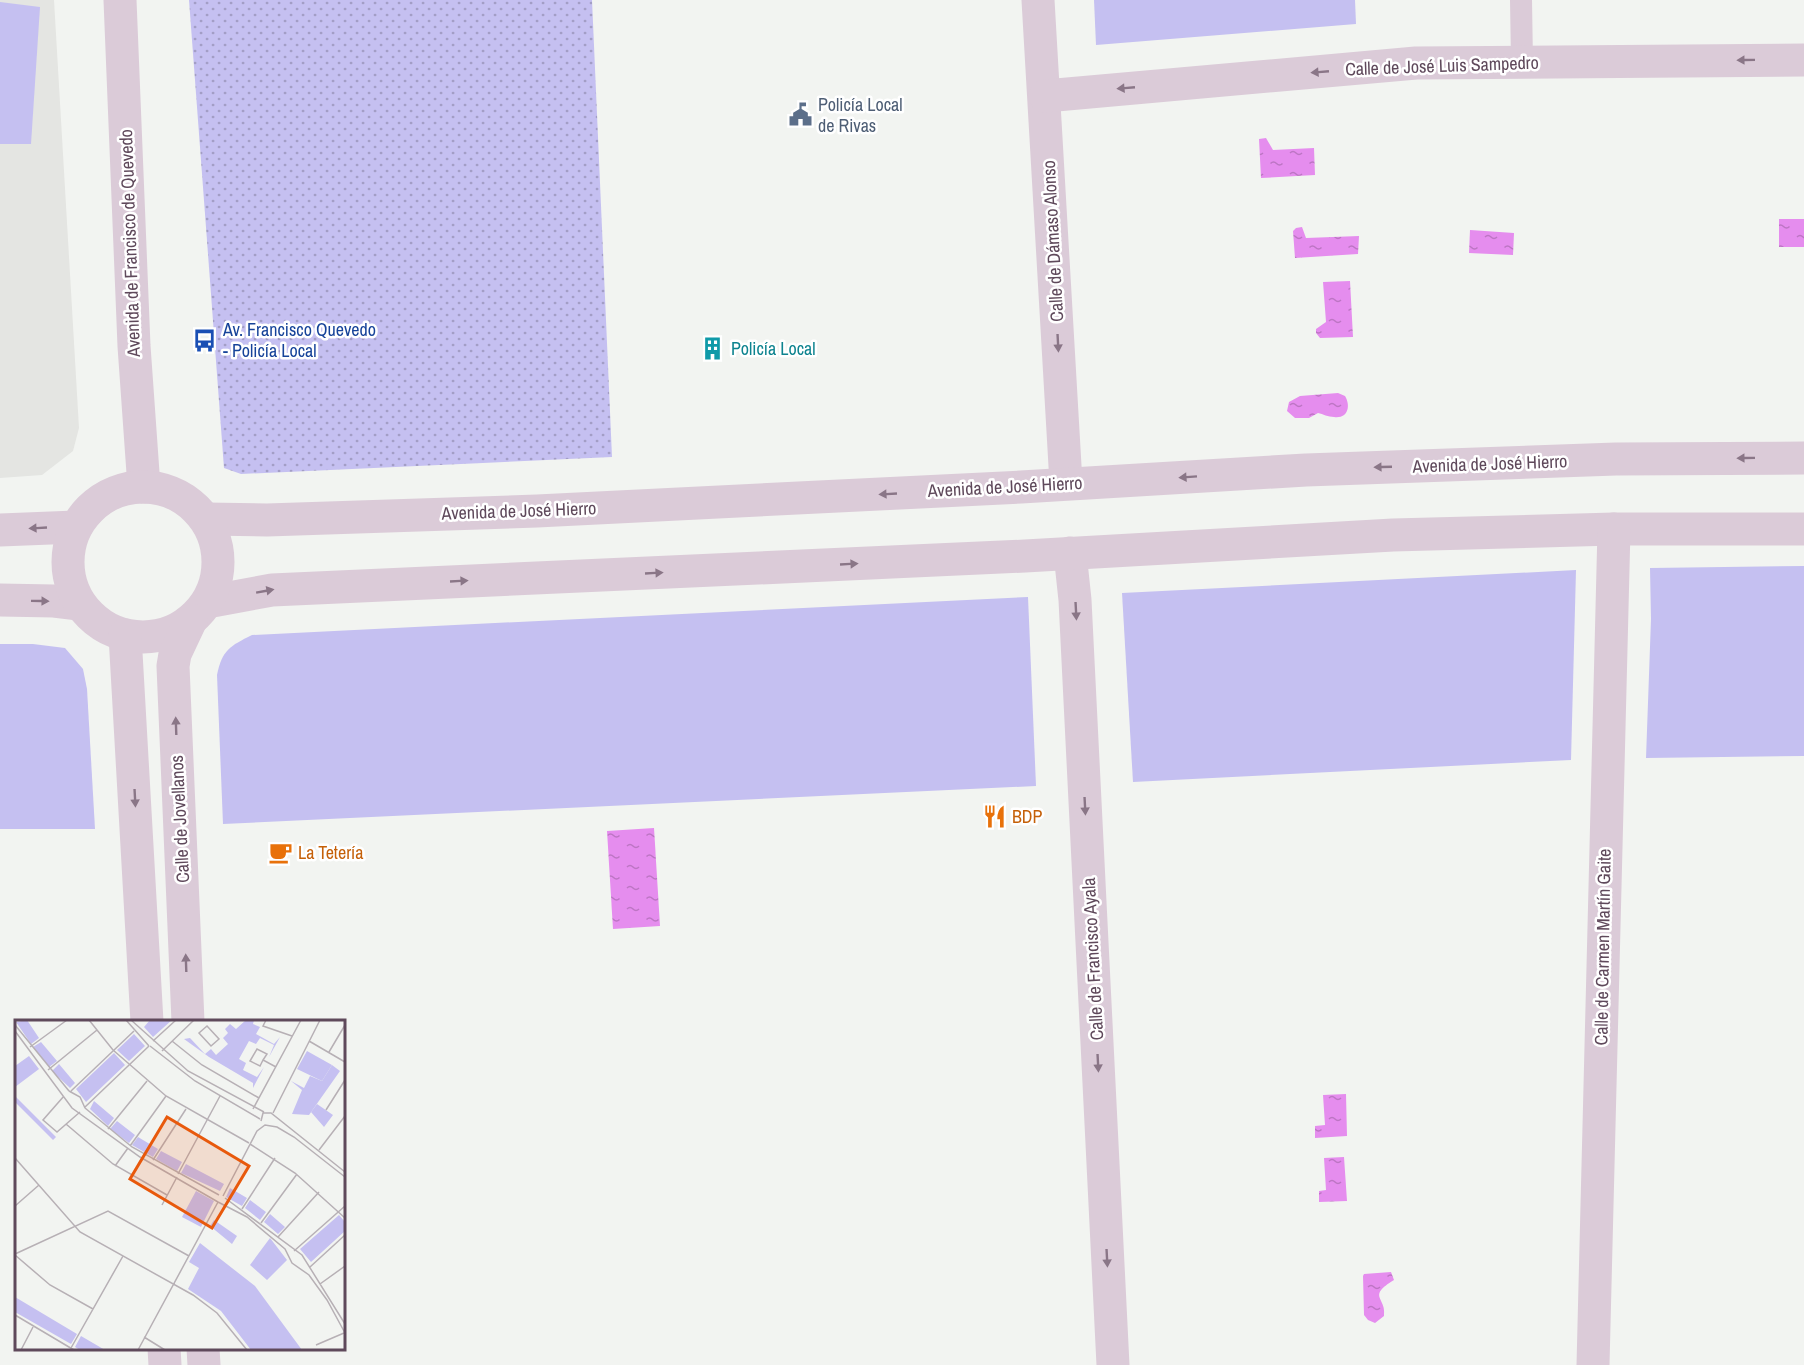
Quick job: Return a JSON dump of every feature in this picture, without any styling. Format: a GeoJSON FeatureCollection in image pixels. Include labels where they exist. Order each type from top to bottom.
{"type":"FeatureCollection","features":[{"type":"Feature","properties":{"kind":"street","name":"Avenida de Francisco de Quevedo"},"geometry":{"type":"LineString","coordinates":[[120,0],[134,346],[144,487]]}},
{"type":"Feature","properties":{"kind":"street","name":"Calle de Dámaso Alonso"},"geometry":{"type":"LineString","coordinates":[[1038,0],[1066,483]]}},
{"type":"Feature","properties":{"kind":"street","name":"Calle de José Luis Sampedro"},"geometry":{"type":"LineString","coordinates":[[1045,96],[1416,63],[1804,60]]}},
{"type":"Feature","properties":{"kind":"street","name":"Avenida de José Hierro"},"geometry":{"type":"LineString","coordinates":[[206,519],[267,520],[537,511],[1122,482],[1330,469],[1616,459],[1804,458]]}},
{"type":"Feature","properties":{"kind":"street"},"geometry":{"type":"LineString","coordinates":[[199,611],[215,583],[219,563],[217,544],[206,519],[192,505],[170,491],[144,487],[126,488],[109,494],[95,504],[76,527],[71,537],[68,564],[70,580],[79,604],[105,627],[125,635],[147,637],[170,632],[199,611],[272,590],[1013,557],[1393,535],[1614,529],[1804,529]]}},
{"type":"Feature","properties":{"kind":"street"},"geometry":{"type":"LineString","coordinates":[[0,530],[76,527]]}},
{"type":"Feature","properties":{"kind":"street","name":"Calle de Carmen Martín Gaite"},"geometry":{"type":"LineString","coordinates":[[1593,1365],[1614,529]]}},
{"type":"Feature","properties":{"kind":"street","name":"Calle de Francisco Ayala"},"geometry":{"type":"LineString","coordinates":[[1070,552],[1075,600],[1113,1365]]}},
{"type":"Feature","properties":{"kind":"street"},"geometry":{"type":"LineString","coordinates":[[0,600],[79,604]]}},
{"type":"Feature","properties":{"kind":"street","name":"Calle de Jovellanos"},"geometry":{"type":"LineString","coordinates":[[188,1020],[173,666],[175,654],[199,611]]}},
{"type":"Feature","properties":{"kind":"street"},"geometry":{"type":"LineString","coordinates":[[125,635],[147,1020]]}},
{"type":"Feature","properties":{"kind":"street"},"geometry":{"type":"LineString","coordinates":[[164,1350],[165,1365]]}},
{"type":"Feature","properties":{"kind":"street"},"geometry":{"type":"LineString","coordinates":[[203,1350],[204,1365]]}},
{"type":"Feature","properties":{"kind":"lane"},"geometry":{"type":"LineString","coordinates":[[1521,0],[1522,63]]}},
{"type":"Feature","properties":{"kind":"shaded area"},"geometry":{"type":"Polygon","coordinates":[[[0,0],[54,0],[79,428],[73,451],[42,475],[0,478],[0,0]]]}},
{"type":"Feature","properties":{"kind":"shaded area"},"geometry":{"type":"Polygon","coordinates":[[[189,0],[592,0],[612,457],[241,474],[224,468],[189,0]]]}},
{"type":"Feature","properties":{"kind":"shaded area"},"geometry":{"type":"Polygon","coordinates":[[[1094,0],[1355,0],[1356,24],[1096,45],[1094,0]]]}},
{"type":"Feature","properties":{"kind":"shaded area"},"geometry":{"type":"Polygon","coordinates":[[[0,2],[40,7],[31,144],[0,144],[0,2]]]}},
{"type":"Feature","properties":{"kind":"shaded area"},"geometry":{"type":"Polygon","coordinates":[[[1804,566],[1804,756],[1646,758],[1651,619],[1650,568],[1804,566]]]}},
{"type":"Feature","properties":{"kind":"shaded area"},"geometry":{"type":"Polygon","coordinates":[[[1576,570],[1571,760],[1133,782],[1122,593],[1576,570]]]}},
{"type":"Feature","properties":{"kind":"shaded area"},"geometry":{"type":"Polygon","coordinates":[[[1028,597],[1036,786],[223,824],[217,675],[224,654],[238,642],[252,635],[1028,597]]]}},
{"type":"Feature","properties":{"kind":"shaded area"},"geometry":{"type":"Polygon","coordinates":[[[0,644],[33,644],[65,648],[83,669],[87,689],[95,829],[0,829],[0,644]]]}},
{"type":"Feature","properties":{"kind":"water"},"geometry":{"type":"Polygon","coordinates":[[[1266,138],[1273,150],[1314,148],[1315,175],[1261,178],[1259,139],[1266,138]]]}},
{"type":"Feature","properties":{"kind":"water"},"geometry":{"type":"Polygon","coordinates":[[[1779,219],[1804,219],[1804,247],[1779,247],[1779,219]]]}},
{"type":"Feature","properties":{"kind":"water"},"geometry":{"type":"Polygon","coordinates":[[[1302,227],[1306,238],[1359,236],[1358,254],[1295,258],[1293,231],[1302,227]]]}},
{"type":"Feature","properties":{"kind":"water"},"geometry":{"type":"Polygon","coordinates":[[[1470,230],[1514,233],[1513,255],[1469,253],[1470,230]]]}},
{"type":"Feature","properties":{"kind":"water"},"geometry":{"type":"Polygon","coordinates":[[[1350,281],[1353,337],[1320,338],[1316,329],[1326,322],[1323,282],[1350,281]]]}},
{"type":"Feature","properties":{"kind":"water"},"geometry":{"type":"Polygon","coordinates":[[[1338,393],[1345,396],[1348,404],[1347,411],[1342,416],[1332,417],[1318,413],[1309,418],[1295,418],[1287,411],[1289,402],[1300,396],[1338,393]]]}},
{"type":"Feature","properties":{"kind":"water"},"geometry":{"type":"Polygon","coordinates":[[[654,828],[660,926],[613,929],[607,831],[654,828]]]}},
{"type":"Feature","properties":{"kind":"water"},"geometry":{"type":"Polygon","coordinates":[[[1346,1094],[1347,1136],[1315,1138],[1315,1126],[1325,1125],[1323,1095],[1346,1094]]]}},
{"type":"Feature","properties":{"kind":"water"},"geometry":{"type":"Polygon","coordinates":[[[1344,1157],[1347,1201],[1319,1202],[1319,1191],[1326,1190],[1324,1158],[1344,1157]]]}},
{"type":"Feature","properties":{"kind":"water"},"geometry":{"type":"Polygon","coordinates":[[[1391,1272],[1394,1280],[1379,1294],[1384,1316],[1375,1323],[1364,1315],[1363,1276],[1364,1274],[1391,1272]]]}},
{"type":"Feature","properties":{"kind":"place","name":"Policía Local de Rivas"},"geometry":{"type":"Point","coordinates":[800,115]}},
{"type":"Feature","properties":{"kind":"place","name":"Av. Francisco Quevedo - Policía Local"},"geometry":{"type":"Point","coordinates":[205,340]}},
{"type":"Feature","properties":{"kind":"place","name":"Policía Local"},"geometry":{"type":"Point","coordinates":[713,349]}},
{"type":"Feature","properties":{"kind":"place","name":"BDP"},"geometry":{"type":"Point","coordinates":[994,817]}},
{"type":"Feature","properties":{"kind":"place","name":"La Tetería"},"geometry":{"type":"Point","coordinates":[280,853]}}]}
